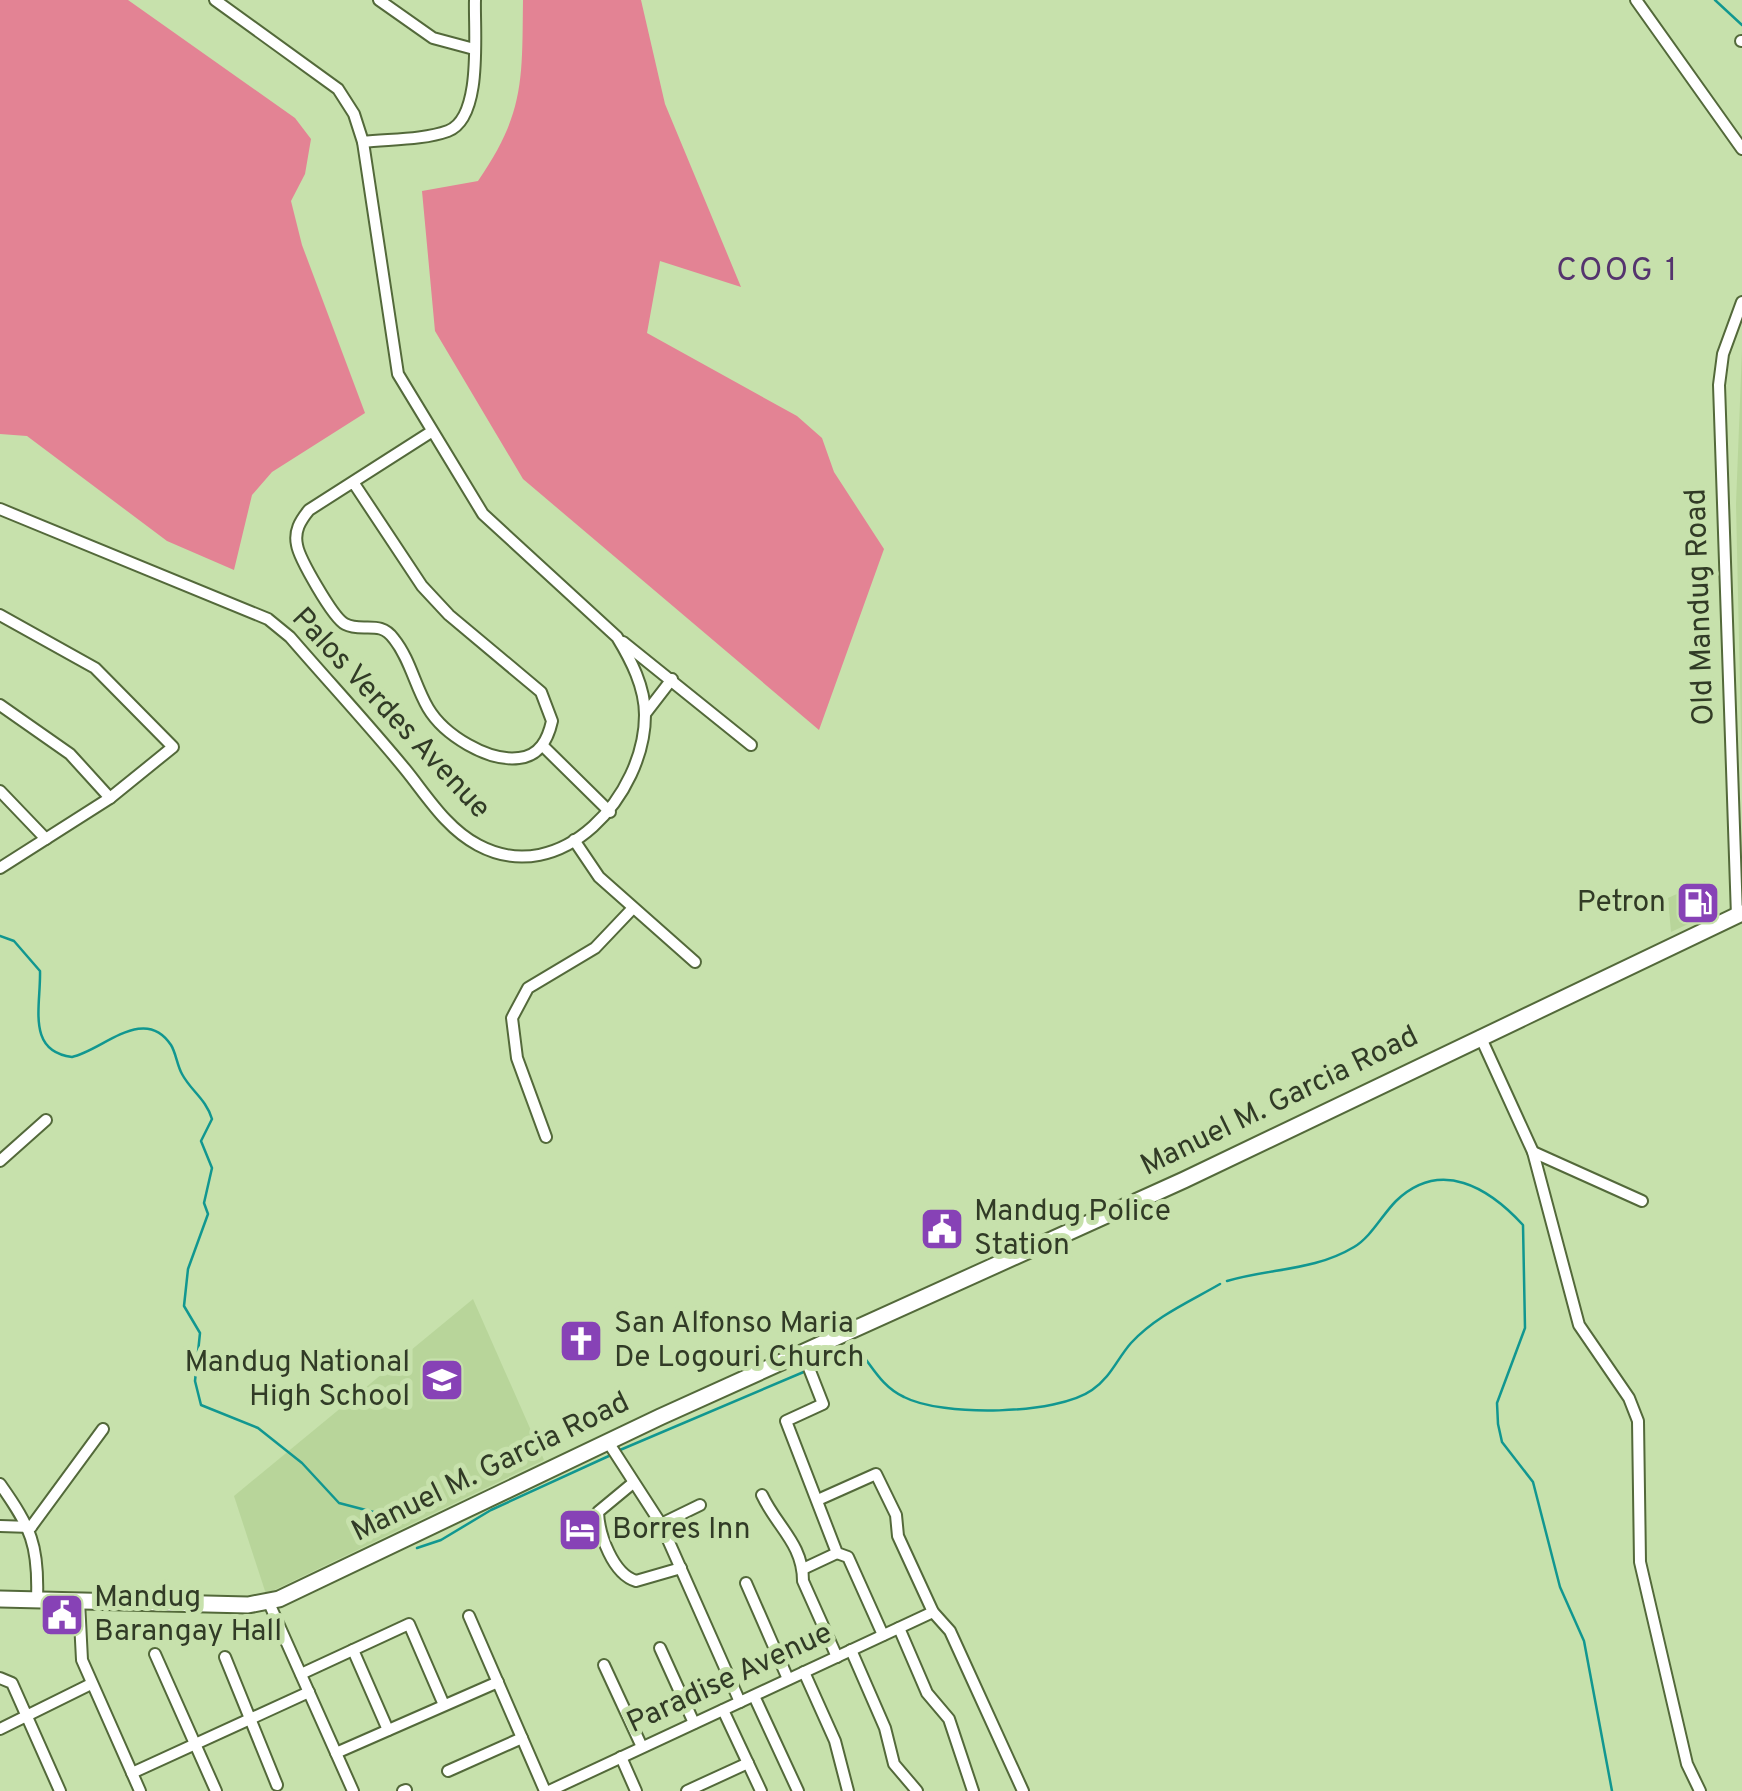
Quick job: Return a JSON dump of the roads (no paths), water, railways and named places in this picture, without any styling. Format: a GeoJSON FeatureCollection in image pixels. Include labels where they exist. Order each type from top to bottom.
{"type":"FeatureCollection","features":[{"type":"Feature","properties":{"kind":"main road","name":"Manuel M. Garcia Road"},"geometry":{"type":"LineString","coordinates":[[0,1598],[269,1603],[608,1442],[1184,1180],[1479,1035],[1739,914]]}},
{"type":"Feature","properties":{"kind":"street","name":"Palos Verdes Avenue"},"geometry":{"type":"LineString","coordinates":[[0,509],[268,620],[290,637],[444,818],[478,845],[495,853],[526,856],[574,840],[610,812],[625,792],[636,764],[645,714],[630,659],[616,637],[493,524],[431,432],[392,354],[363,142],[354,114],[338,89],[215,0]]}},
{"type":"Feature","properties":{"kind":"street"},"geometry":{"type":"LineString","coordinates":[[380,0],[433,38],[474,49]]}},
{"type":"Feature","properties":{"kind":"street"},"geometry":{"type":"LineString","coordinates":[[363,142],[448,131],[466,116],[473,91],[475,0]]}},
{"type":"Feature","properties":{"kind":"street"},"geometry":{"type":"LineString","coordinates":[[1636,0],[1742,148]]}},
{"type":"Feature","properties":{"kind":"street","name":"Old Mandug Road"},"geometry":{"type":"LineString","coordinates":[[1739,914],[1720,385],[1722,354],[1742,302]]}},
{"type":"Feature","properties":{"kind":"street"},"geometry":{"type":"LineString","coordinates":[[353,482],[437,603],[540,692],[552,721],[543,746],[516,759],[482,752],[432,714],[388,632],[354,626],[338,618],[302,560],[297,545],[298,524],[309,510],[431,432]]}},
{"type":"Feature","properties":{"kind":"street"},"geometry":{"type":"LineString","coordinates":[[0,615],[95,668],[173,748],[110,798],[0,868]]}},
{"type":"Feature","properties":{"kind":"street"},"geometry":{"type":"LineString","coordinates":[[616,637],[752,745]]}},
{"type":"Feature","properties":{"kind":"street"},"geometry":{"type":"LineString","coordinates":[[645,714],[672,679]]}},
{"type":"Feature","properties":{"kind":"street"},"geometry":{"type":"LineString","coordinates":[[0,706],[70,754],[110,798]]}},
{"type":"Feature","properties":{"kind":"street"},"geometry":{"type":"LineString","coordinates":[[543,746],[610,812]]}},
{"type":"Feature","properties":{"kind":"street"},"geometry":{"type":"LineString","coordinates":[[0,790],[46,839]]}},
{"type":"Feature","properties":{"kind":"street"},"geometry":{"type":"LineString","coordinates":[[574,840],[599,877],[695,962]]}},
{"type":"Feature","properties":{"kind":"street"},"geometry":{"type":"LineString","coordinates":[[546,1137],[517,1058],[512,1018],[528,988],[595,948],[632,908]]}},
{"type":"Feature","properties":{"kind":"street"},"geometry":{"type":"LineString","coordinates":[[1479,1035],[1533,1152],[1579,1325],[1629,1398],[1638,1421],[1640,1562],[1688,1764],[1700,1791]]}},
{"type":"Feature","properties":{"kind":"street"},"geometry":{"type":"LineString","coordinates":[[0,1161],[46,1120]]}},
{"type":"Feature","properties":{"kind":"street"},"geometry":{"type":"LineString","coordinates":[[1533,1152],[1642,1200]]}},
{"type":"Feature","properties":{"kind":"street"},"geometry":{"type":"LineString","coordinates":[[802,1353],[823,1404],[786,1421],[820,1499],[818,1508],[837,1553],[848,1558],[883,1636]]}},
{"type":"Feature","properties":{"kind":"street"},"geometry":{"type":"LineString","coordinates":[[30,1527],[103,1429]]}},
{"type":"Feature","properties":{"kind":"street"},"geometry":{"type":"LineString","coordinates":[[608,1442],[661,1524],[740,1702]]}},
{"type":"Feature","properties":{"kind":"street"},"geometry":{"type":"LineString","coordinates":[[820,1499],[876,1474],[896,1516],[898,1536],[933,1612],[950,1631],[1023,1791]]}},
{"type":"Feature","properties":{"kind":"street"},"geometry":{"type":"LineString","coordinates":[[633,1483],[598,1512],[615,1562],[624,1575],[636,1581],[681,1568]]}},
{"type":"Feature","properties":{"kind":"street"},"geometry":{"type":"LineString","coordinates":[[0,1484],[30,1527],[36,1549],[37,1599]]}},
{"type":"Feature","properties":{"kind":"street"},"geometry":{"type":"LineString","coordinates":[[762,1495],[773,1516],[787,1528],[805,1568],[803,1580],[837,1657]]}},
{"type":"Feature","properties":{"kind":"street"},"geometry":{"type":"LineString","coordinates":[[661,1524],[700,1505]]}},
{"type":"Feature","properties":{"kind":"street"},"geometry":{"type":"LineString","coordinates":[[0,1526],[30,1527]]}},
{"type":"Feature","properties":{"kind":"street"},"geometry":{"type":"LineString","coordinates":[[805,1568],[837,1553]]}},
{"type":"Feature","properties":{"kind":"street"},"geometry":{"type":"LineString","coordinates":[[746,1583],[788,1680]]}},
{"type":"Feature","properties":{"kind":"street"},"geometry":{"type":"LineString","coordinates":[[80,1600],[78,1647],[140,1791]]}},
{"type":"Feature","properties":{"kind":"street"},"geometry":{"type":"LineString","coordinates":[[269,1603],[354,1791]]}},
{"type":"Feature","properties":{"kind":"street","name":"Paradise Avenue"},"geometry":{"type":"LineString","coordinates":[[547,1791],[933,1612]]}},
{"type":"Feature","properties":{"kind":"street"},"geometry":{"type":"LineString","coordinates":[[469,1616],[547,1791]]}},
{"type":"Feature","properties":{"kind":"street"},"geometry":{"type":"LineString","coordinates":[[301,1674],[409,1624],[444,1705]]}},
{"type":"Feature","properties":{"kind":"street"},"geometry":{"type":"LineString","coordinates":[[899,1628],[926,1693],[948,1719],[973,1791]]}},
{"type":"Feature","properties":{"kind":"street"},"geometry":{"type":"LineString","coordinates":[[660,1648],[694,1723]]}},
{"type":"Feature","properties":{"kind":"street"},"geometry":{"type":"LineString","coordinates":[[353,1650],[388,1730]]}},
{"type":"Feature","properties":{"kind":"street"},"geometry":{"type":"LineString","coordinates":[[852,1650],[885,1728],[894,1764],[917,1791]]}},
{"type":"Feature","properties":{"kind":"street"},"geometry":{"type":"LineString","coordinates":[[155,1654],[216,1791]]}},
{"type":"Feature","properties":{"kind":"street"},"geometry":{"type":"LineString","coordinates":[[225,1657],[277,1785]]}},
{"type":"Feature","properties":{"kind":"street"},"geometry":{"type":"LineString","coordinates":[[604,1665],[642,1747]]}},
{"type":"Feature","properties":{"kind":"street"},"geometry":{"type":"LineString","coordinates":[[804,1672],[835,1740],[848,1791]]}},
{"type":"Feature","properties":{"kind":"street"},"geometry":{"type":"LineString","coordinates":[[3,1678],[26,1715],[60,1791]]}},
{"type":"Feature","properties":{"kind":"street"},"geometry":{"type":"LineString","coordinates":[[336,1752],[498,1682]]}},
{"type":"Feature","properties":{"kind":"street"},"geometry":{"type":"LineString","coordinates":[[0,1729],[91,1684]]}},
{"type":"Feature","properties":{"kind":"street"},"geometry":{"type":"LineString","coordinates":[[132,1773],[309,1692]]}},
{"type":"Feature","properties":{"kind":"street"},"geometry":{"type":"LineString","coordinates":[[754,1696],[798,1791]]}},
{"type":"Feature","properties":{"kind":"street"},"geometry":{"type":"LineString","coordinates":[[724,1710],[761,1791]]}},
{"type":"Feature","properties":{"kind":"street"},"geometry":{"type":"LineString","coordinates":[[448,1771],[522,1738]]}},
{"type":"Feature","properties":{"kind":"street"},"geometry":{"type":"LineString","coordinates":[[621,1758],[636,1791]]}},
{"type":"Feature","properties":{"kind":"street"},"geometry":{"type":"LineString","coordinates":[[688,1791],[748,1763]]}},
{"type":"Feature","properties":{"kind":"waterway"},"geometry":{"type":"LineString","coordinates":[[1715,0],[1742,25]]}},
{"type":"Feature","properties":{"kind":"waterway"},"geometry":{"type":"LineString","coordinates":[[0,936],[14,941],[40,971],[39,1025],[48,1046],[72,1057],[136,1029],[160,1033],[171,1045],[180,1070],[209,1112],[212,1119],[201,1141],[212,1168],[204,1203],[208,1214],[188,1269],[184,1306],[200,1333],[195,1381],[201,1405],[258,1428],[302,1463],[339,1503],[385,1515],[396,1526]]}},
{"type":"Feature","properties":{"kind":"waterway"},"geometry":{"type":"LineString","coordinates":[[1227,1281],[1339,1255],[1366,1238],[1396,1201],[1430,1181],[1464,1183],[1480,1190],[1523,1225],[1525,1328],[1497,1403],[1498,1424],[1502,1442],[1533,1482],[1560,1587],[1584,1641],[1612,1791]]}},
{"type":"Feature","properties":{"kind":"waterway"},"geometry":{"type":"LineString","coordinates":[[826,1361],[857,1348],[896,1393],[944,1408],[999,1410],[1053,1404],[1092,1390],[1141,1333],[1220,1284]]}},
{"type":"Feature","properties":{"kind":"waterway"},"geometry":{"type":"LineString","coordinates":[[620,1450],[806,1371]]}},
{"type":"Feature","properties":{"kind":"waterway"},"geometry":{"type":"LineString","coordinates":[[417,1548],[441,1540],[491,1510],[611,1455]]}},
{"type":"Feature","properties":{"kind":"place","name":"Petron"},"geometry":{"type":"Point","coordinates":[1698,903]}},
{"type":"Feature","properties":{"kind":"place","name":"Mandug Police Station"},"geometry":{"type":"Point","coordinates":[942,1229]}},
{"type":"Feature","properties":{"kind":"place","name":"San Alfonso Maria De Logouri Church"},"geometry":{"type":"Point","coordinates":[581,1341]}},
{"type":"Feature","properties":{"kind":"place","name":"Mandug National High School"},"geometry":{"type":"Point","coordinates":[442,1380]}},
{"type":"Feature","properties":{"kind":"place","name":"Borres Inn"},"geometry":{"type":"Point","coordinates":[580,1530]}},
{"type":"Feature","properties":{"kind":"place","name":"Mandug Barangay Hall"},"geometry":{"type":"Point","coordinates":[62,1615]}},
{"type":"Feature","properties":{"kind":"district","name":"COOG 1"},"geometry":{"type":"Point","coordinates":[1618,272]}}]}
